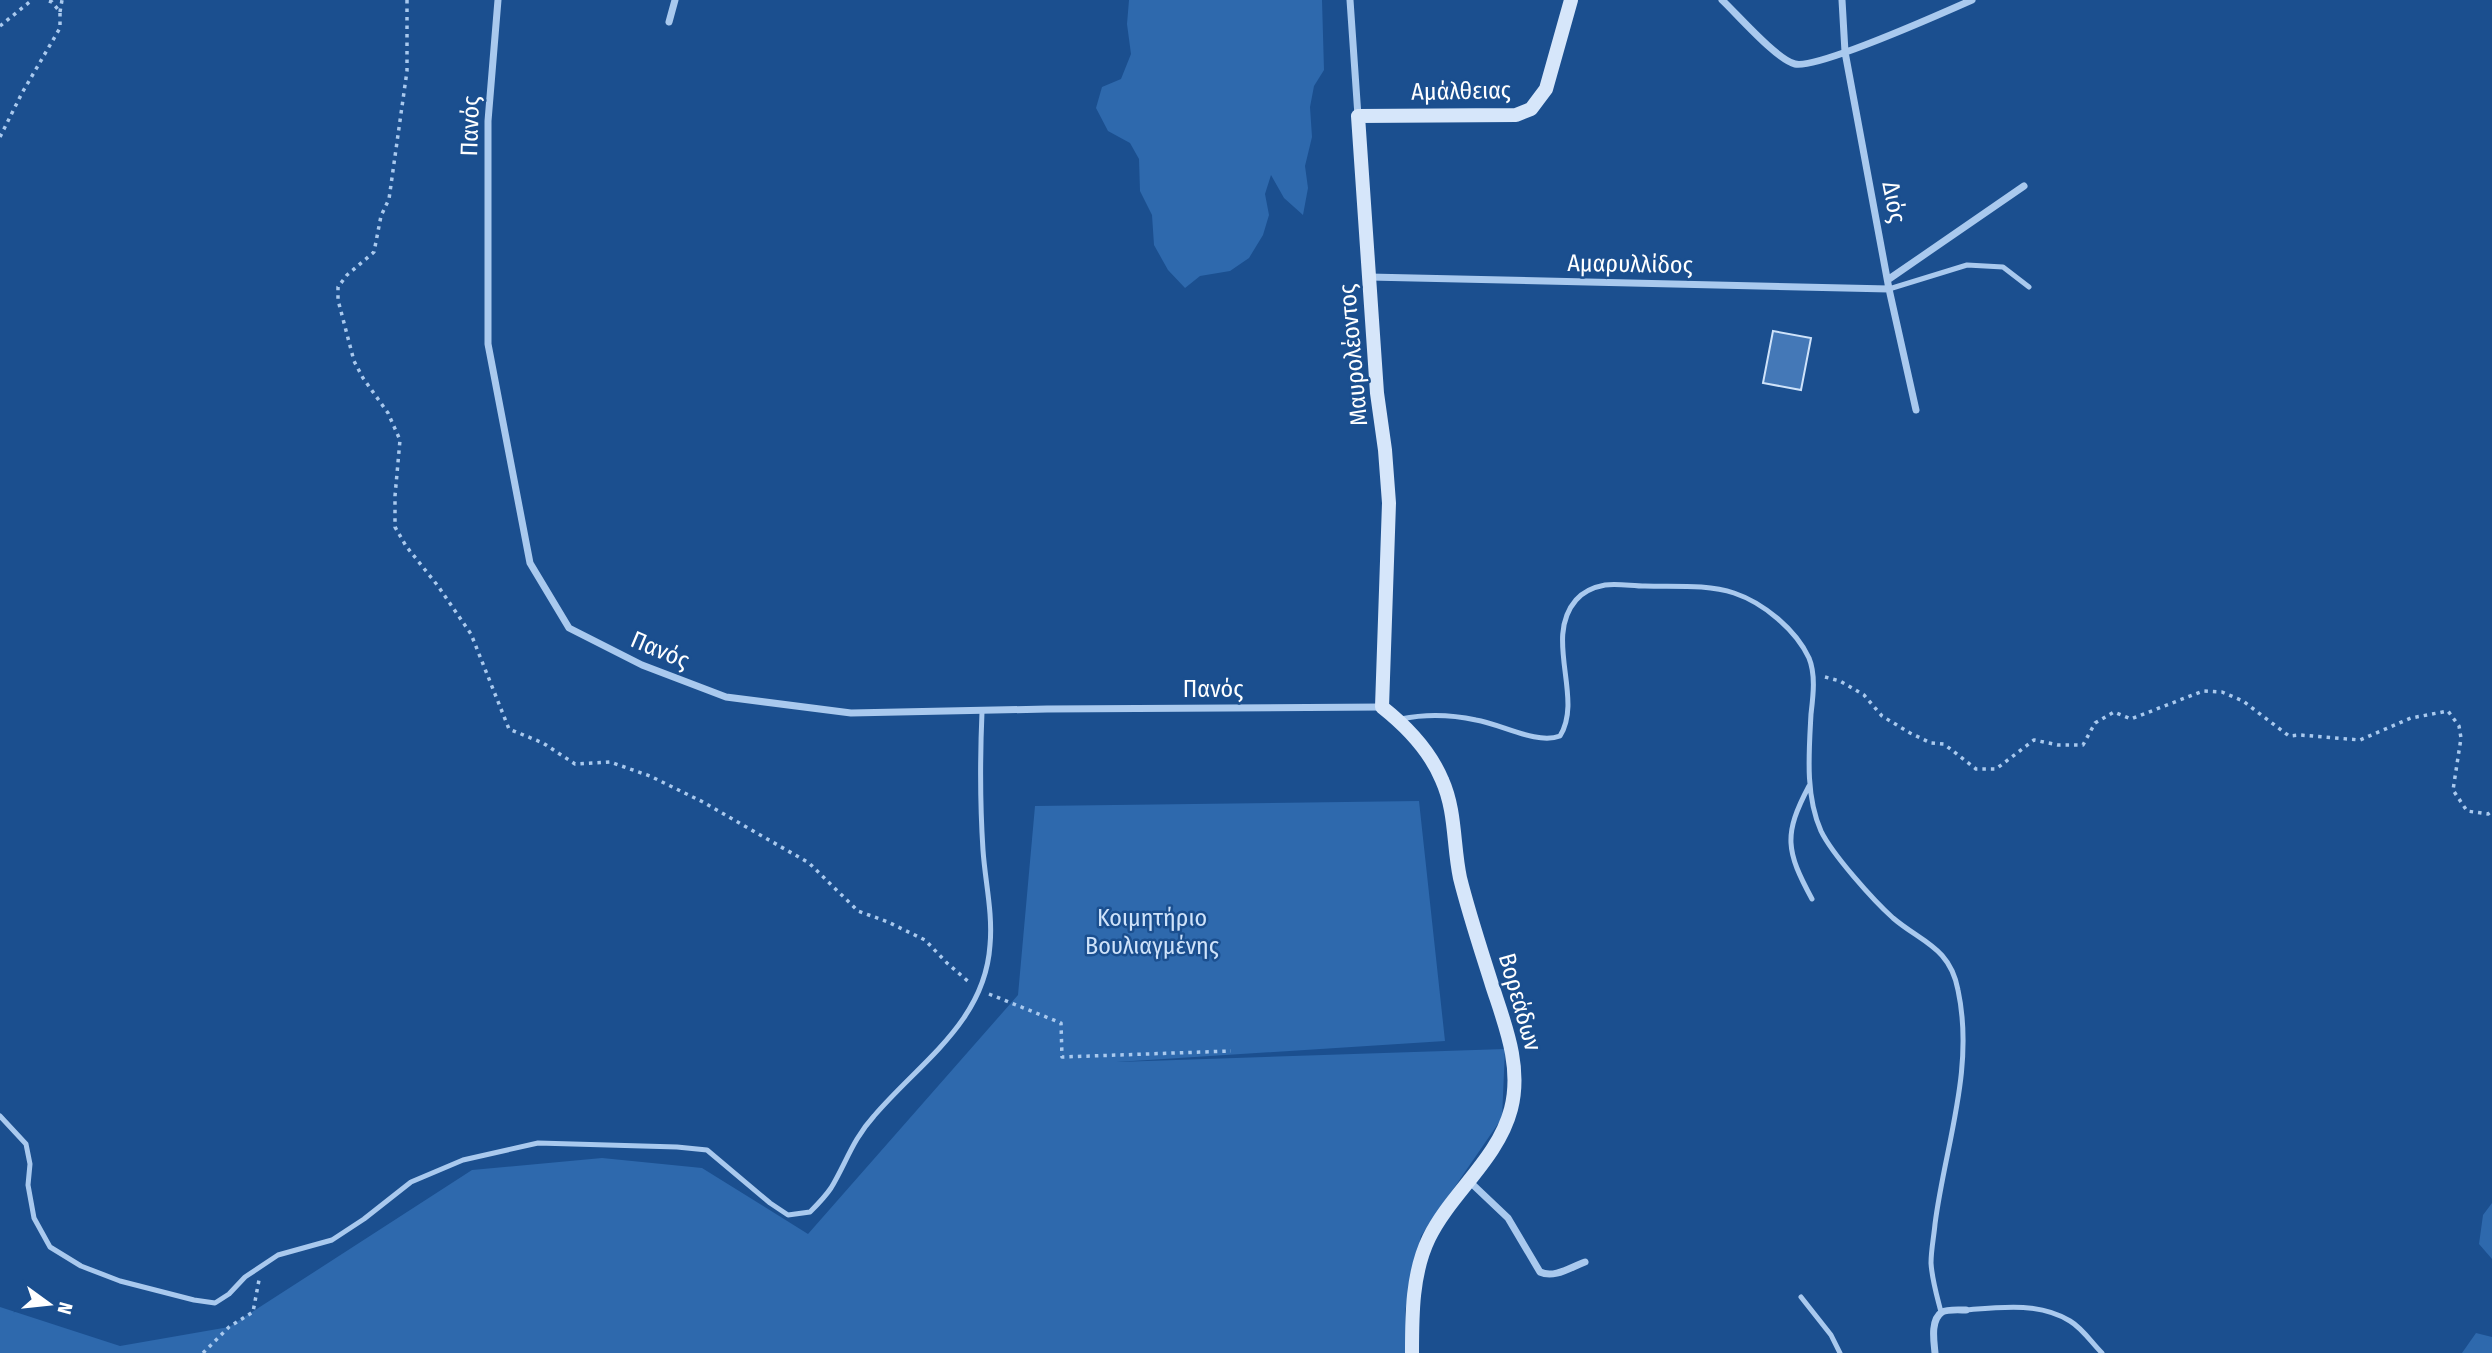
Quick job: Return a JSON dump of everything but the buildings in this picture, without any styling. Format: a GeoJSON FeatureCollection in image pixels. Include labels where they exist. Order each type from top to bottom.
{"type":"FeatureCollection","features":[{"type":"Feature","properties":{"kind":"street","name":"Πανός"},"geometry":{"type":"LineString","coordinates":[[498,0],[488,121],[488,344],[530,563],[569,628],[642,665],[726,697],[851,713],[1382,707]]}},
{"type":"Feature","properties":{"kind":"street"},"geometry":{"type":"LineString","coordinates":[[669,22],[675,0]]}},
{"type":"Feature","properties":{"kind":"street","name":"Μαυρολέοντος"},"geometry":{"type":"LineString","coordinates":[[1350,0],[1377,393],[1389,503],[1382,707]]}},
{"type":"Feature","properties":{"kind":"street","name":"Αμάλθειας"},"geometry":{"type":"LineString","coordinates":[[1358,116],[1516,115],[1531,109],[1546,89],[1571,0]]}},
{"type":"Feature","properties":{"kind":"street"},"geometry":{"type":"LineString","coordinates":[[1722,0],[1783,58],[1797,65],[1845,52],[1972,0]]}},
{"type":"Feature","properties":{"kind":"street","name":"Διός"},"geometry":{"type":"LineString","coordinates":[[1842,0],[1845,52],[1889,289],[1916,410]]}},
{"type":"Feature","properties":{"kind":"street"},"geometry":{"type":"LineString","coordinates":[[1889,279],[2024,186]]}},
{"type":"Feature","properties":{"kind":"street","name":"Αμαρυλλίδος"},"geometry":{"type":"LineString","coordinates":[[1369,277],[1889,289]]}},
{"type":"Feature","properties":{"kind":"street","name":"Βορεάδων"},"geometry":{"type":"LineString","coordinates":[[1382,707],[1398,719],[1429,757],[1449,796],[1461,879],[1512,1052],[1515,1080],[1508,1119],[1498,1138],[1436,1227],[1424,1250],[1413,1301],[1412,1353]]}},
{"type":"Feature","properties":{"kind":"street"},"geometry":{"type":"LineString","coordinates":[[1469,1181],[1508,1218],[1540,1272],[1548,1275],[1585,1262]]}},
{"type":"Feature","properties":{"kind":"street"},"geometry":{"type":"LineString","coordinates":[[1935,1353],[1934,1329],[1941,1312],[1966,1310]]}},
{"type":"Feature","properties":{"kind":"lane"},"geometry":{"type":"LineString","coordinates":[[1889,289],[1968,265],[2003,267],[2029,287]]}},
{"type":"Feature","properties":{"kind":"lane"},"geometry":{"type":"LineString","coordinates":[[1398,719],[1413,716],[1451,716],[1477,720],[1543,739],[1560,736],[1568,716],[1562,651],[1564,624],[1574,601],[1587,591],[1607,585],[1710,588],[1735,593],[1768,611],[1792,632],[1810,659],[1813,685],[1809,748],[1810,786],[1821,830],[1844,865],[1893,918],[1925,939],[1953,969],[1961,1018],[1963,1077],[1939,1190],[1931,1260],[1941,1312]]}},
{"type":"Feature","properties":{"kind":"lane"},"geometry":{"type":"LineString","coordinates":[[0,1116],[26,1144],[30,1164],[28,1185],[34,1219],[50,1247],[81,1266],[120,1281],[215,1303],[278,1255],[332,1240],[411,1182],[463,1160],[538,1143],[707,1150],[770,1203],[788,1214],[810,1212],[830,1190],[848,1152],[873,1116],[931,1058],[962,1022],[980,991],[990,946],[990,906],[981,811],[982,712]]}},
{"type":"Feature","properties":{"kind":"lane"},"geometry":{"type":"LineString","coordinates":[[1810,786],[1790,831],[1790,848],[1812,899]]}},
{"type":"Feature","properties":{"kind":"lane"},"geometry":{"type":"LineString","coordinates":[[1801,1297],[1831,1335],[1840,1353]]}},
{"type":"Feature","properties":{"kind":"lane"},"geometry":{"type":"LineString","coordinates":[[1966,1310],[2009,1307],[2043,1310],[2071,1322],[2102,1353]]}},
{"type":"Feature","properties":{"kind":"path"},"geometry":{"type":"LineString","coordinates":[[0,26],[32,0]]}},
{"type":"Feature","properties":{"kind":"path"},"geometry":{"type":"LineString","coordinates":[[46,0],[52,2],[60,12]]}},
{"type":"Feature","properties":{"kind":"path"},"geometry":{"type":"LineString","coordinates":[[0,137],[60,28],[62,0]]}},
{"type":"Feature","properties":{"kind":"path"},"geometry":{"type":"LineString","coordinates":[[1812,674],[1840,681],[1864,695],[1882,716],[1931,743],[1944,744],[1976,769],[1996,769],[2034,740],[2058,745],[2082,745],[2095,723],[2114,712],[2131,719],[2203,691],[2222,692],[2243,701],[2263,713],[2289,736],[2360,740],[2411,718],[2448,711],[2459,726],[2461,738],[2453,790],[2467,811],[2488,814],[2492,811]]}},
{"type":"Feature","properties":{"kind":"path"},"geometry":{"type":"LineString","coordinates":[[980,991],[1061,1023],[1062,1057],[1231,1051]]}},
{"type":"Feature","properties":{"kind":"path"},"geometry":{"type":"LineString","coordinates":[[203,1353],[229,1327],[253,1312],[259,1288],[258,1268]]}},
{"type":"Feature","properties":{"kind":"green space"},"geometry":{"type":"Polygon","coordinates":[[[1129,0],[1322,0],[1324,70],[1314,86],[1310,107],[1312,137],[1305,166],[1308,188],[1303,215],[1284,198],[1271,175],[1265,194],[1269,215],[1263,235],[1249,258],[1230,271],[1200,276],[1185,288],[1168,270],[1154,245],[1152,215],[1140,191],[1139,159],[1130,143],[1108,131],[1096,108],[1102,87],[1121,79],[1131,54],[1127,24],[1129,0]]]}},
{"type":"Feature","properties":{"kind":"green space","name":"Κοιμητήριο Βουλιαγμένης"},"geometry":{"type":"Polygon","coordinates":[[[1419,801],[1445,1041],[1117,1062],[1505,1049],[1502,1118],[1421,1236],[1405,1311],[1408,1353],[0,1353],[0,1307],[120,1346],[229,1327],[472,1170],[602,1158],[702,1168],[808,1234],[1018,995],[1035,806],[1419,801]]]}},
{"type":"Feature","properties":{"kind":"green space"},"geometry":{"type":"Polygon","coordinates":[[[2492,1203],[2492,1259],[2479,1244],[2483,1215],[2492,1203]]]}},
{"type":"Feature","properties":{"kind":"green space"},"geometry":{"type":"Polygon","coordinates":[[[2476,1333],[2492,1337],[2492,1353],[2462,1353],[2476,1333]]]}}]}
